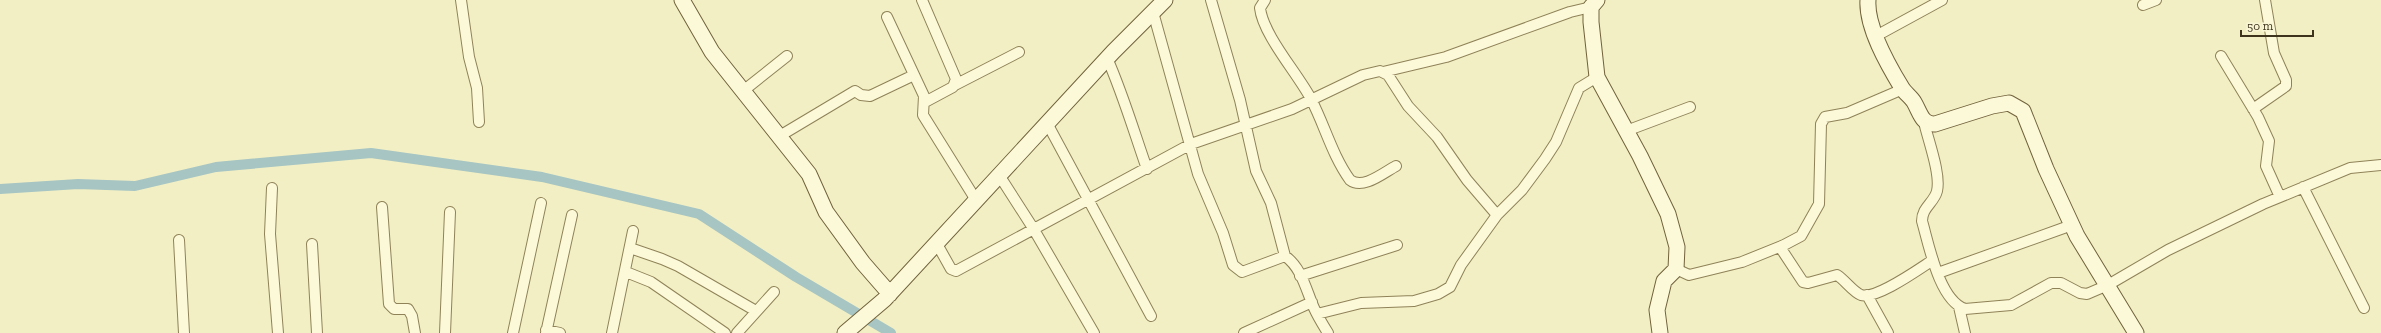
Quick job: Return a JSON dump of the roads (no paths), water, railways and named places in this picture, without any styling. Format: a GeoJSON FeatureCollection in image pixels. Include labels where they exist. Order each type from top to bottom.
{"type":"FeatureCollection","features":[{"type":"Feature","properties":{"kind":"street"},"geometry":{"type":"LineString","coordinates":[[461,0],[469,56],[477,88],[479,122]]}},
{"type":"Feature","properties":{"kind":"street"},"geometry":{"type":"LineString","coordinates":[[682,0],[712,52],[778,137],[809,174],[826,212],[885,299]]}},
{"type":"Feature","properties":{"kind":"street"},"geometry":{"type":"LineString","coordinates":[[922,0],[952,68],[956,79],[954,85]]}},
{"type":"Feature","properties":{"kind":"street"},"geometry":{"type":"LineString","coordinates":[[845,333],[885,299],[1107,58],[1165,0]]}},
{"type":"Feature","properties":{"kind":"street"},"geometry":{"type":"LineString","coordinates":[[1211,0],[1256,171],[1271,203],[1285,256],[1293,262],[1328,333]]}},
{"type":"Feature","properties":{"kind":"street"},"geometry":{"type":"LineString","coordinates":[[1265,0],[1260,8],[1267,28],[1311,100],[1329,145],[1350,180],[1354,183],[1364,183],[1396,166]]}},
{"type":"Feature","properties":{"kind":"street"},"geometry":{"type":"LineString","coordinates":[[1868,0],[1869,19],[1876,36],[1903,89],[1913,100],[1924,122],[1937,179],[1935,196],[1922,214],[1933,260],[1946,293],[1959,307],[1965,309],[2010,305],[2051,282],[2061,283],[2080,293],[2087,294],[2108,285],[2168,250],[2280,197],[2350,168],[2381,165]]}},
{"type":"Feature","properties":{"kind":"street"},"geometry":{"type":"LineString","coordinates":[[1876,36],[1942,0]]}},
{"type":"Feature","properties":{"kind":"street"},"geometry":{"type":"LineString","coordinates":[[2143,6],[2156,0]]}},
{"type":"Feature","properties":{"kind":"street"},"geometry":{"type":"LineString","coordinates":[[2253,109],[2286,86],[2286,80],[2274,53],[2265,0]]}},
{"type":"Feature","properties":{"kind":"street"},"geometry":{"type":"LineString","coordinates":[[937,244],[951,269],[956,271],[1033,228],[1089,200],[1191,144],[1292,109],[1363,75],[1383,72],[1446,57],[1593,3],[1592,39],[1597,78],[1668,214],[1677,247],[1676,269],[1664,281],[1657,310],[1660,333]]}},
{"type":"Feature","properties":{"kind":"street"},"geometry":{"type":"LineString","coordinates":[[1153,12],[1191,144],[1198,174],[1223,233],[1233,265],[1242,272],[1285,256]]}},
{"type":"Feature","properties":{"kind":"street"},"geometry":{"type":"LineString","coordinates":[[887,17],[925,102],[923,114],[976,200]]}},
{"type":"Feature","properties":{"kind":"street"},"geometry":{"type":"LineString","coordinates":[[925,102],[954,85],[1020,52]]}},
{"type":"Feature","properties":{"kind":"street"},"geometry":{"type":"LineString","coordinates":[[743,91],[787,56]]}},
{"type":"Feature","properties":{"kind":"street"},"geometry":{"type":"LineString","coordinates":[[2221,56],[2253,109],[2269,141],[2266,166],[2280,197]]}},
{"type":"Feature","properties":{"kind":"street"},"geometry":{"type":"LineString","coordinates":[[1107,58],[1121,89],[1127,115],[1147,169]]}},
{"type":"Feature","properties":{"kind":"street"},"geometry":{"type":"LineString","coordinates":[[1383,72],[1388,75],[1408,106],[1437,137],[1467,180],[1497,215]]}},
{"type":"Feature","properties":{"kind":"street"},"geometry":{"type":"LineString","coordinates":[[778,137],[855,91],[862,96],[870,96],[914,75]]}},
{"type":"Feature","properties":{"kind":"street"},"geometry":{"type":"LineString","coordinates":[[1318,314],[1361,303],[1414,301],[1438,294],[1450,287],[1461,265],[1497,215],[1522,190],[1556,142],[1579,88],[1597,78]]}},
{"type":"Feature","properties":{"kind":"street"},"geometry":{"type":"LineString","coordinates":[[1676,269],[1689,275],[1742,262],[1780,247],[1801,236],[1819,204],[1821,124],[1825,117],[1847,113],[1903,89]]}},
{"type":"Feature","properties":{"kind":"street"},"geometry":{"type":"LineString","coordinates":[[1924,122],[1935,124],[2003,104],[2009,103],[2018,106],[2029,124],[2046,169],[2072,225],[2092,262],[2108,285],[2136,333]]}},
{"type":"Feature","properties":{"kind":"street"},"geometry":{"type":"LineString","coordinates":[[1626,131],[1690,107]]}},
{"type":"Feature","properties":{"kind":"street"},"geometry":{"type":"LineString","coordinates":[[1047,123],[1151,316]]}},
{"type":"Feature","properties":{"kind":"street"},"geometry":{"type":"LineString","coordinates":[[999,175],[1033,228],[1094,333]]}},
{"type":"Feature","properties":{"kind":"street"},"geometry":{"type":"LineString","coordinates":[[2303,187],[2364,308]]}},
{"type":"Feature","properties":{"kind":"street"},"geometry":{"type":"LineString","coordinates":[[272,188],[270,234],[278,333]]}},
{"type":"Feature","properties":{"kind":"street"},"geometry":{"type":"LineString","coordinates":[[513,333],[541,203]]}},
{"type":"Feature","properties":{"kind":"street"},"geometry":{"type":"LineString","coordinates":[[382,207],[389,304],[394,309],[408,309],[412,316],[415,333]]}},
{"type":"Feature","properties":{"kind":"street"},"geometry":{"type":"LineString","coordinates":[[445,333],[450,212]]}},
{"type":"Feature","properties":{"kind":"street"},"geometry":{"type":"LineString","coordinates":[[560,333],[546,331],[572,215]]}},
{"type":"Feature","properties":{"kind":"street"},"geometry":{"type":"LineString","coordinates":[[1938,273],[2072,225]]}},
{"type":"Feature","properties":{"kind":"street"},"geometry":{"type":"LineString","coordinates":[[612,333],[626,272],[633,231]]}},
{"type":"Feature","properties":{"kind":"street"},"geometry":{"type":"LineString","coordinates":[[179,240],[184,333]]}},
{"type":"Feature","properties":{"kind":"street"},"geometry":{"type":"LineString","coordinates":[[312,244],[317,333]]}},
{"type":"Feature","properties":{"kind":"street"},"geometry":{"type":"LineString","coordinates":[[1300,276],[1397,245]]}},
{"type":"Feature","properties":{"kind":"street"},"geometry":{"type":"LineString","coordinates":[[1780,247],[1803,282],[1837,275],[1858,292],[1867,295],[1887,288],[1933,260]]}},
{"type":"Feature","properties":{"kind":"street"},"geometry":{"type":"LineString","coordinates":[[630,248],[662,258],[756,311]]}},
{"type":"Feature","properties":{"kind":"street"},"geometry":{"type":"LineString","coordinates":[[626,272],[651,282],[725,333]]}},
{"type":"Feature","properties":{"kind":"street"},"geometry":{"type":"LineString","coordinates":[[737,333],[774,292]]}},
{"type":"Feature","properties":{"kind":"street"},"geometry":{"type":"LineString","coordinates":[[1867,295],[1888,333]]}},
{"type":"Feature","properties":{"kind":"street"},"geometry":{"type":"LineString","coordinates":[[1244,333],[1312,302]]}},
{"type":"Feature","properties":{"kind":"street"},"geometry":{"type":"LineString","coordinates":[[1959,307],[1965,333]]}},
{"type":"Feature","properties":{"kind":"waterway"},"geometry":{"type":"LineString","coordinates":[[0,189],[78,184],[135,186],[216,167],[371,153],[542,177],[699,214],[796,277],[891,333]]}}]}
